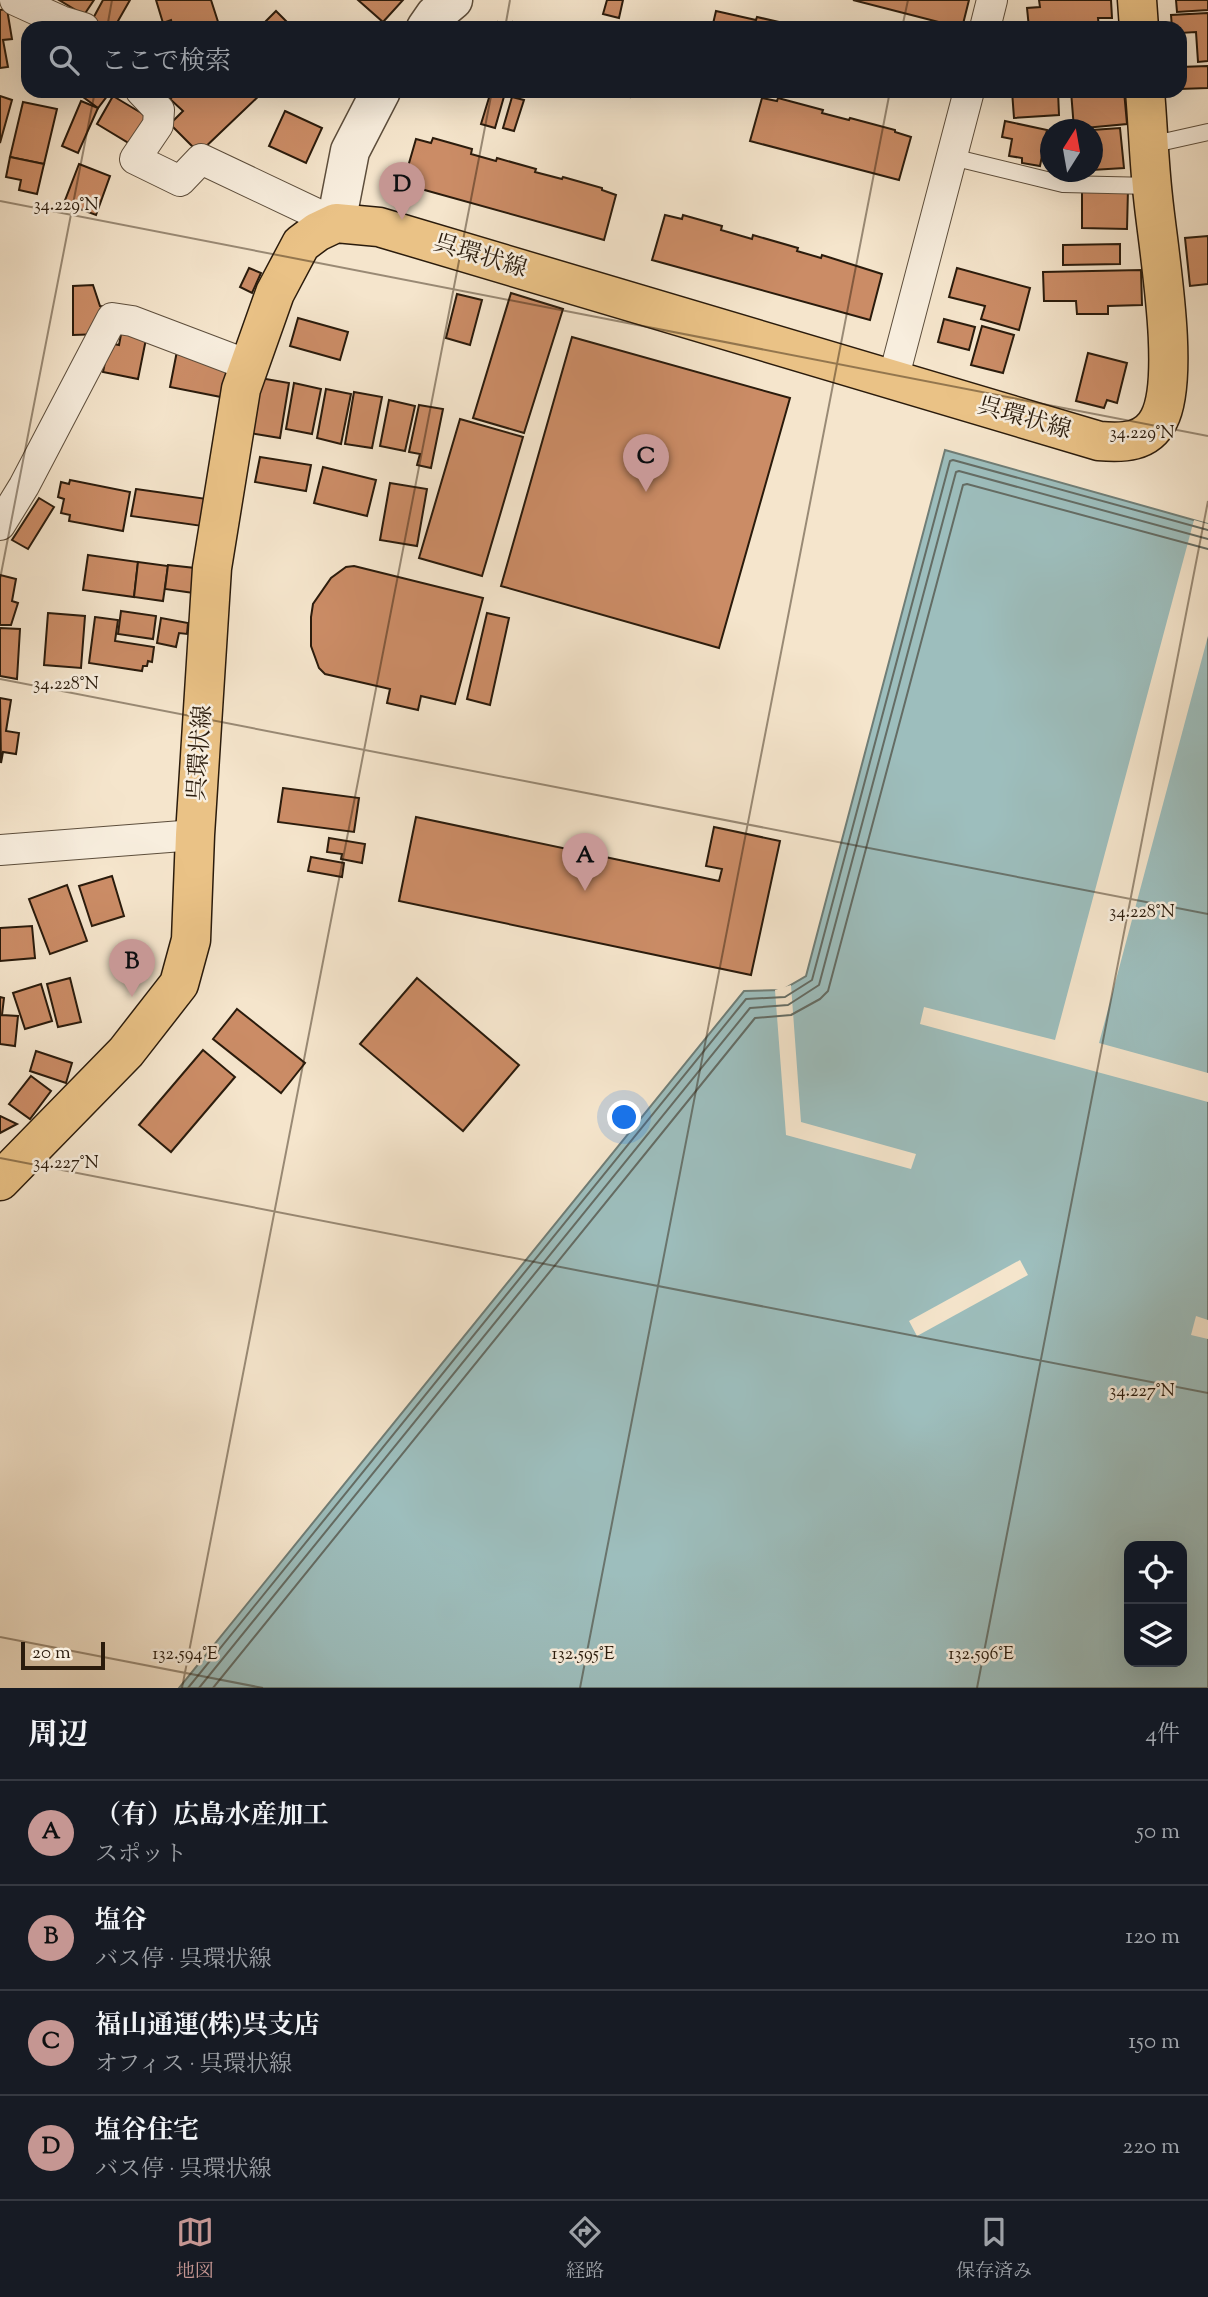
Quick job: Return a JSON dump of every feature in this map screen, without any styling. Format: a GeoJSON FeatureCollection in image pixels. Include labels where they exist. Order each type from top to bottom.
{"type":"FeatureCollection","features":[{"type":"Feature","properties":{"kind":"main road"},"geometry":{"type":"LineString","coordinates":[[1137,0],[1138,21]]}},
{"type":"Feature","properties":{"kind":"main road","name":"呉環状線"},"geometry":{"type":"LineString","coordinates":[[0,1181],[126,1052],[179,984],[191,940],[212,568],[240,389],[275,293],[301,244],[336,223],[379,227],[1099,441],[1120,442],[1145,437],[1160,419],[1169,382],[1146,98]]}},
{"type":"Feature","properties":{"kind":"street"},"geometry":{"type":"LineString","coordinates":[[0,2],[7,0]]}},
{"type":"Feature","properties":{"kind":"street"},"geometry":{"type":"LineString","coordinates":[[15,0],[61,21]]}},
{"type":"Feature","properties":{"kind":"street"},"geometry":{"type":"LineString","coordinates":[[431,21],[453,0]]}},
{"type":"Feature","properties":{"kind":"street"},"geometry":{"type":"LineString","coordinates":[[987,21],[992,0]]}},
{"type":"Feature","properties":{"kind":"street"},"geometry":{"type":"LineString","coordinates":[[148,98],[159,110],[158,125],[135,159],[180,181],[201,159],[336,223],[350,151],[377,98]]}},
{"type":"Feature","properties":{"kind":"street"},"geometry":{"type":"LineString","coordinates":[[893,380],[967,98]]}},
{"type":"Feature","properties":{"kind":"street"},"geometry":{"type":"LineString","coordinates":[[0,525],[24,486],[112,318],[132,321],[248,365]]}},
{"type":"Feature","properties":{"kind":"street"},"geometry":{"type":"LineString","coordinates":[[0,850],[195,835]]}},
{"type":"Feature","properties":{"kind":"lane"},"geometry":{"type":"LineString","coordinates":[[1150,145],[1208,132]]}},
{"type":"Feature","properties":{"kind":"lane"},"geometry":{"type":"LineString","coordinates":[[952,157],[1063,184],[1152,186]]}},
{"type":"Feature","properties":{"kind":"water"},"geometry":{"type":"Polygon","coordinates":[[[945,450],[1208,524],[1208,1688],[179,1688],[744,991],[782,990],[806,976],[945,450]]]}},
{"type":"Feature","properties":{"kind":"pier"},"geometry":{"type":"Polygon","coordinates":[[[1194,520],[1208,524],[1208,636],[1099,1043],[1208,1073],[1208,1102],[920,1024],[924,1007],[1055,1040],[1194,520]]]}},
{"type":"Feature","properties":{"kind":"pier"},"geometry":{"type":"Polygon","coordinates":[[[791,985],[801,1122],[916,1154],[911,1169],[786,1135],[775,990],[791,985]]]}},
{"type":"Feature","properties":{"kind":"pier"},"geometry":{"type":"Polygon","coordinates":[[[1020,1260],[1028,1275],[917,1336],[909,1321],[1020,1260]]]}},
{"type":"Feature","properties":{"kind":"pier"},"geometry":{"type":"Polygon","coordinates":[[[1196,1316],[1208,1320],[1208,1339],[1191,1335],[1196,1316]]]}},
{"type":"Feature","properties":{"kind":"building"},"geometry":{"type":"Polygon","coordinates":[[[59,0],[94,0],[84,15],[59,0]]]}},
{"type":"Feature","properties":{"kind":"building"},"geometry":{"type":"Polygon","coordinates":[[[103,0],[130,0],[118,21],[92,21],[103,0]]]}},
{"type":"Feature","properties":{"kind":"building"},"geometry":{"type":"Polygon","coordinates":[[[156,0],[211,0],[218,21],[171,20],[162,21],[156,0]]]}},
{"type":"Feature","properties":{"kind":"building"},"geometry":{"type":"Polygon","coordinates":[[[358,0],[403,0],[382,21],[358,0]]]}},
{"type":"Feature","properties":{"kind":"building"},"geometry":{"type":"Polygon","coordinates":[[[607,0],[623,0],[619,18],[603,14],[607,0]]]}},
{"type":"Feature","properties":{"kind":"building"},"geometry":{"type":"Polygon","coordinates":[[[853,0],[969,0],[964,21],[935,21],[853,0]]]}},
{"type":"Feature","properties":{"kind":"building"},"geometry":{"type":"Polygon","coordinates":[[[1039,0],[1111,0],[1112,18],[1098,18],[1098,21],[1028,21],[1027,8],[1040,7],[1039,0]]]}},
{"type":"Feature","properties":{"kind":"building"},"geometry":{"type":"Polygon","coordinates":[[[1176,0],[1208,0],[1208,10],[1177,12],[1176,0]]]}},
{"type":"Feature","properties":{"kind":"building"},"geometry":{"type":"Polygon","coordinates":[[[7,9],[12,39],[3,40],[8,67],[0,68],[0,10],[7,9]]]}},
{"type":"Feature","properties":{"kind":"building"},"geometry":{"type":"Polygon","coordinates":[[[276,11],[286,21],[266,21],[276,11]]]}},
{"type":"Feature","properties":{"kind":"building"},"geometry":{"type":"Polygon","coordinates":[[[716,11],[756,20],[757,17],[774,21],[714,21],[716,11]]]}},
{"type":"Feature","properties":{"kind":"building"},"geometry":{"type":"Polygon","coordinates":[[[1208,13],[1208,61],[1198,62],[1196,32],[1187,33],[1187,21],[1171,21],[1171,15],[1208,13]]]}},
{"type":"Feature","properties":{"kind":"building"},"geometry":{"type":"Polygon","coordinates":[[[1208,66],[1208,88],[1187,89],[1187,67],[1208,66]]]}},
{"type":"Feature","properties":{"kind":"building"},"geometry":{"type":"Polygon","coordinates":[[[0,96],[12,100],[0,143],[0,96]]]}},
{"type":"Feature","properties":{"kind":"building"},"geometry":{"type":"Polygon","coordinates":[[[84,98],[106,98],[98,108],[84,98]]]}},
{"type":"Feature","properties":{"kind":"building"},"geometry":{"type":"Polygon","coordinates":[[[112,98],[148,117],[132,145],[97,124],[112,98]]]}},
{"type":"Feature","properties":{"kind":"building"},"geometry":{"type":"Polygon","coordinates":[[[257,98],[199,153],[170,124],[183,111],[170,99],[257,98]]]}},
{"type":"Feature","properties":{"kind":"building"},"geometry":{"type":"Polygon","coordinates":[[[489,98],[504,98],[495,128],[481,124],[489,98]]]}},
{"type":"Feature","properties":{"kind":"building"},"geometry":{"type":"Polygon","coordinates":[[[512,98],[524,100],[514,131],[503,128],[512,98]]]}},
{"type":"Feature","properties":{"kind":"building"},"geometry":{"type":"Polygon","coordinates":[[[762,98],[777,101],[778,98],[823,110],[822,113],[895,130],[911,137],[899,180],[750,141],[762,98]]]}},
{"type":"Feature","properties":{"kind":"building"},"geometry":{"type":"Polygon","coordinates":[[[1013,98],[1058,98],[1059,115],[1014,118],[1013,98]]]}},
{"type":"Feature","properties":{"kind":"building"},"geometry":{"type":"Polygon","coordinates":[[[1072,98],[1125,98],[1127,124],[1103,126],[1103,119],[1073,119],[1072,98]]]}},
{"type":"Feature","properties":{"kind":"building"},"geometry":{"type":"Polygon","coordinates":[[[81,101],[98,108],[78,153],[62,146],[81,101]]]}},
{"type":"Feature","properties":{"kind":"building"},"geometry":{"type":"Polygon","coordinates":[[[23,102],[57,109],[44,164],[10,157],[23,102]]]}},
{"type":"Feature","properties":{"kind":"building"},"geometry":{"type":"Polygon","coordinates":[[[285,111],[322,128],[306,163],[269,146],[285,111]]]}},
{"type":"Feature","properties":{"kind":"building"},"geometry":{"type":"Polygon","coordinates":[[[1005,121],[1040,128],[1040,166],[1022,163],[1022,158],[1009,156],[1012,139],[1002,137],[1005,121]]]}},
{"type":"Feature","properties":{"kind":"building"},"geometry":{"type":"Polygon","coordinates":[[[1120,128],[1124,168],[1103,169],[1103,129],[1120,128]]]}},
{"type":"Feature","properties":{"kind":"building"},"geometry":{"type":"Polygon","coordinates":[[[433,138],[472,149],[471,154],[536,169],[535,172],[602,188],[616,195],[604,240],[403,184],[416,139],[431,143],[433,138]]]}},
{"type":"Feature","properties":{"kind":"building"},"geometry":{"type":"Polygon","coordinates":[[[10,157],[44,164],[37,194],[19,190],[21,180],[6,177],[10,157]]]}},
{"type":"Feature","properties":{"kind":"building"},"geometry":{"type":"Polygon","coordinates":[[[79,164],[110,176],[96,215],[64,203],[79,164]]]}},
{"type":"Feature","properties":{"kind":"building"},"geometry":{"type":"Polygon","coordinates":[[[1082,188],[1128,189],[1127,229],[1082,228],[1082,188]]]}},
{"type":"Feature","properties":{"kind":"building"},"geometry":{"type":"Polygon","coordinates":[[[665,215],[682,219],[683,215],[722,226],[721,230],[752,239],[753,235],[798,248],[797,251],[821,258],[822,255],[882,274],[870,320],[652,260],[665,215]]]}},
{"type":"Feature","properties":{"kind":"building"},"geometry":{"type":"Polygon","coordinates":[[[1208,236],[1208,284],[1190,286],[1185,238],[1208,236]]]}},
{"type":"Feature","properties":{"kind":"building"},"geometry":{"type":"Polygon","coordinates":[[[1120,244],[1120,264],[1063,265],[1063,245],[1120,244]]]}},
{"type":"Feature","properties":{"kind":"building"},"geometry":{"type":"Polygon","coordinates":[[[249,268],[261,273],[252,293],[240,287],[249,268]]]}},
{"type":"Feature","properties":{"kind":"building"},"geometry":{"type":"Polygon","coordinates":[[[957,268],[1030,288],[1019,330],[981,319],[985,306],[949,297],[957,268]]]}},
{"type":"Feature","properties":{"kind":"building"},"geometry":{"type":"Polygon","coordinates":[[[1141,270],[1142,305],[1108,306],[1108,314],[1077,314],[1076,301],[1044,301],[1043,272],[1141,270]]]}},
{"type":"Feature","properties":{"kind":"building"},"geometry":{"type":"Polygon","coordinates":[[[93,285],[100,306],[108,307],[102,334],[73,335],[73,286],[93,285]]]}},
{"type":"Feature","properties":{"kind":"building"},"geometry":{"type":"Polygon","coordinates":[[[511,293],[563,309],[524,433],[473,418],[511,293]]]}},
{"type":"Feature","properties":{"kind":"building"},"geometry":{"type":"Polygon","coordinates":[[[457,294],[482,300],[470,345],[446,338],[457,294]]]}},
{"type":"Feature","properties":{"kind":"building"},"geometry":{"type":"Polygon","coordinates":[[[298,318],[348,332],[340,360],[290,346],[298,318]]]}},
{"type":"Feature","properties":{"kind":"building"},"geometry":{"type":"Polygon","coordinates":[[[944,319],[975,327],[969,350],[938,342],[944,319]]]}},
{"type":"Feature","properties":{"kind":"building"},"geometry":{"type":"Polygon","coordinates":[[[982,326],[1014,335],[1003,373],[971,365],[982,326]]]}},
{"type":"Feature","properties":{"kind":"building"},"geometry":{"type":"Polygon","coordinates":[[[122,329],[147,334],[138,379],[103,372],[109,343],[119,345],[122,329]]]}},
{"type":"Feature","properties":{"kind":"building"},"geometry":{"type":"Polygon","coordinates":[[[572,337],[790,398],[719,648],[501,586],[572,337]]]}},
{"type":"Feature","properties":{"kind":"building"},"geometry":{"type":"Polygon","coordinates":[[[177,351],[233,362],[226,398],[170,387],[177,351]]]}},
{"type":"Feature","properties":{"kind":"building"},"geometry":{"type":"Polygon","coordinates":[[[1088,353],[1127,363],[1117,403],[1107,400],[1104,408],[1076,401],[1088,353]]]}},
{"type":"Feature","properties":{"kind":"building"},"geometry":{"type":"Polygon","coordinates":[[[260,378],[289,383],[280,438],[250,433],[260,378]]]}},
{"type":"Feature","properties":{"kind":"building"},"geometry":{"type":"Polygon","coordinates":[[[294,383],[321,389],[312,434],[286,429],[294,383]]]}},
{"type":"Feature","properties":{"kind":"building"},"geometry":{"type":"Polygon","coordinates":[[[326,389],[351,394],[341,444],[317,438],[326,389]]]}},
{"type":"Feature","properties":{"kind":"building"},"geometry":{"type":"Polygon","coordinates":[[[354,392],[382,397],[372,448],[345,444],[354,392]]]}},
{"type":"Feature","properties":{"kind":"building"},"geometry":{"type":"Polygon","coordinates":[[[389,400],[415,406],[405,451],[380,446],[389,400]]]}},
{"type":"Feature","properties":{"kind":"building"},"geometry":{"type":"Polygon","coordinates":[[[419,405],[443,409],[431,468],[417,465],[420,454],[409,452],[419,405]]]}},
{"type":"Feature","properties":{"kind":"building"},"geometry":{"type":"Polygon","coordinates":[[[460,419],[523,437],[482,576],[419,558],[460,419]]]}},
{"type":"Feature","properties":{"kind":"building"},"geometry":{"type":"Polygon","coordinates":[[[260,457],[311,465],[306,491],[255,482],[260,457]]]}},
{"type":"Feature","properties":{"kind":"building"},"geometry":{"type":"Polygon","coordinates":[[[323,467],[376,480],[367,516],[314,503],[323,467]]]}},
{"type":"Feature","properties":{"kind":"building"},"geometry":{"type":"Polygon","coordinates":[[[70,480],[130,492],[123,531],[69,521],[70,515],[61,513],[64,499],[58,497],[61,482],[69,484],[70,480]]]}},
{"type":"Feature","properties":{"kind":"building"},"geometry":{"type":"Polygon","coordinates":[[[390,483],[427,489],[417,546],[380,540],[390,483]]]}},
{"type":"Feature","properties":{"kind":"building"},"geometry":{"type":"Polygon","coordinates":[[[136,489],[207,499],[202,526],[131,516],[136,489]]]}},
{"type":"Feature","properties":{"kind":"building"},"geometry":{"type":"Polygon","coordinates":[[[39,498],[54,507],[28,549],[12,540],[39,498]]]}},
{"type":"Feature","properties":{"kind":"building"},"geometry":{"type":"Polygon","coordinates":[[[88,555],[138,562],[134,597],[83,590],[88,555]]]}},
{"type":"Feature","properties":{"kind":"building"},"geometry":{"type":"Polygon","coordinates":[[[138,562],[168,566],[163,601],[134,597],[138,562]]]}},
{"type":"Feature","properties":{"kind":"building"},"geometry":{"type":"Polygon","coordinates":[[[168,565],[204,569],[201,594],[165,589],[168,565]]]}},
{"type":"Feature","properties":{"kind":"building"},"geometry":{"type":"Polygon","coordinates":[[[354,566],[483,598],[455,704],[421,696],[418,710],[387,703],[390,689],[325,674],[319,668],[311,646],[313,604],[331,578],[346,567],[354,566]]]}},
{"type":"Feature","properties":{"kind":"building"},"geometry":{"type":"Polygon","coordinates":[[[0,575],[16,579],[12,601],[18,603],[11,625],[0,625],[0,575]]]}},
{"type":"Feature","properties":{"kind":"building"},"geometry":{"type":"Polygon","coordinates":[[[121,611],[156,616],[153,639],[118,634],[121,611]]]}},
{"type":"Feature","properties":{"kind":"building"},"geometry":{"type":"Polygon","coordinates":[[[48,613],[85,616],[81,668],[44,665],[48,613]]]}},
{"type":"Feature","properties":{"kind":"building"},"geometry":{"type":"Polygon","coordinates":[[[487,613],[509,618],[490,705],[467,699],[487,613]]]}},
{"type":"Feature","properties":{"kind":"building"},"geometry":{"type":"Polygon","coordinates":[[[95,617],[118,620],[115,641],[154,647],[152,662],[148,661],[142,671],[89,663],[95,617]]]}},
{"type":"Feature","properties":{"kind":"building"},"geometry":{"type":"Polygon","coordinates":[[[161,618],[188,623],[187,634],[179,633],[176,647],[157,643],[161,618]]]}},
{"type":"Feature","properties":{"kind":"building"},"geometry":{"type":"Polygon","coordinates":[[[0,628],[20,629],[17,679],[0,676],[0,628]]]}},
{"type":"Feature","properties":{"kind":"building"},"geometry":{"type":"Polygon","coordinates":[[[0,698],[11,700],[6,731],[19,733],[16,754],[3,752],[1,763],[0,698]]]}},
{"type":"Feature","properties":{"kind":"building"},"geometry":{"type":"Polygon","coordinates":[[[283,788],[359,798],[354,832],[278,822],[283,788]]]}},
{"type":"Feature","properties":{"kind":"building"},"geometry":{"type":"Polygon","coordinates":[[[416,817],[719,881],[722,869],[706,866],[714,827],[780,841],[751,975],[399,901],[416,817]]]}},
{"type":"Feature","properties":{"kind":"building"},"geometry":{"type":"Polygon","coordinates":[[[329,838],[365,844],[362,863],[341,859],[342,854],[327,852],[329,838]]]}},
{"type":"Feature","properties":{"kind":"building"},"geometry":{"type":"Polygon","coordinates":[[[311,857],[344,863],[342,877],[308,871],[311,857]]]}},
{"type":"Feature","properties":{"kind":"building"},"geometry":{"type":"Polygon","coordinates":[[[112,876],[124,916],[92,926],[79,886],[112,876]]]}},
{"type":"Feature","properties":{"kind":"building"},"geometry":{"type":"Polygon","coordinates":[[[67,885],[87,941],[50,954],[29,899],[67,885]]]}},
{"type":"Feature","properties":{"kind":"building"},"geometry":{"type":"Polygon","coordinates":[[[32,926],[35,958],[0,961],[0,928],[32,926]]]}},
{"type":"Feature","properties":{"kind":"building"},"geometry":{"type":"Polygon","coordinates":[[[70,978],[81,1022],[58,1027],[47,984],[70,978]]]}},
{"type":"Feature","properties":{"kind":"building"},"geometry":{"type":"Polygon","coordinates":[[[417,978],[519,1065],[463,1131],[360,1044],[417,978]]]}},
{"type":"Feature","properties":{"kind":"building"},"geometry":{"type":"Polygon","coordinates":[[[41,984],[52,1021],[25,1029],[13,993],[41,984]]]}},
{"type":"Feature","properties":{"kind":"building"},"geometry":{"type":"Polygon","coordinates":[[[0,997],[4,998],[2,1015],[18,1016],[15,1046],[0,1044],[0,997]]]}},
{"type":"Feature","properties":{"kind":"building"},"geometry":{"type":"Polygon","coordinates":[[[237,1009],[305,1063],[281,1093],[213,1039],[237,1009]]]}},
{"type":"Feature","properties":{"kind":"building"},"geometry":{"type":"Polygon","coordinates":[[[203,1050],[235,1077],[171,1152],[139,1125],[203,1050]]]}},
{"type":"Feature","properties":{"kind":"building"},"geometry":{"type":"Polygon","coordinates":[[[36,1051],[72,1063],[66,1083],[30,1071],[36,1051]]]}},
{"type":"Feature","properties":{"kind":"building"},"geometry":{"type":"Polygon","coordinates":[[[31,1076],[51,1091],[30,1119],[9,1104],[31,1076]]]}},
{"type":"Feature","properties":{"kind":"building"},"geometry":{"type":"Polygon","coordinates":[[[0,1116],[17,1124],[0,1133],[0,1116]]]}},
{"type":"Feature","properties":{"kind":"place","name":"塩谷住宅"},"geometry":{"type":"Point","coordinates":[402,220]}},
{"type":"Feature","properties":{"kind":"place","name":"福山通運(株)呉支店"},"geometry":{"type":"Point","coordinates":[646,492]}},
{"type":"Feature","properties":{"kind":"place","name":"（有）広島水産加工"},"geometry":{"type":"Point","coordinates":[585,891]}},
{"type":"Feature","properties":{"kind":"place","name":"塩谷"},"geometry":{"type":"Point","coordinates":[132,997]}}]}
